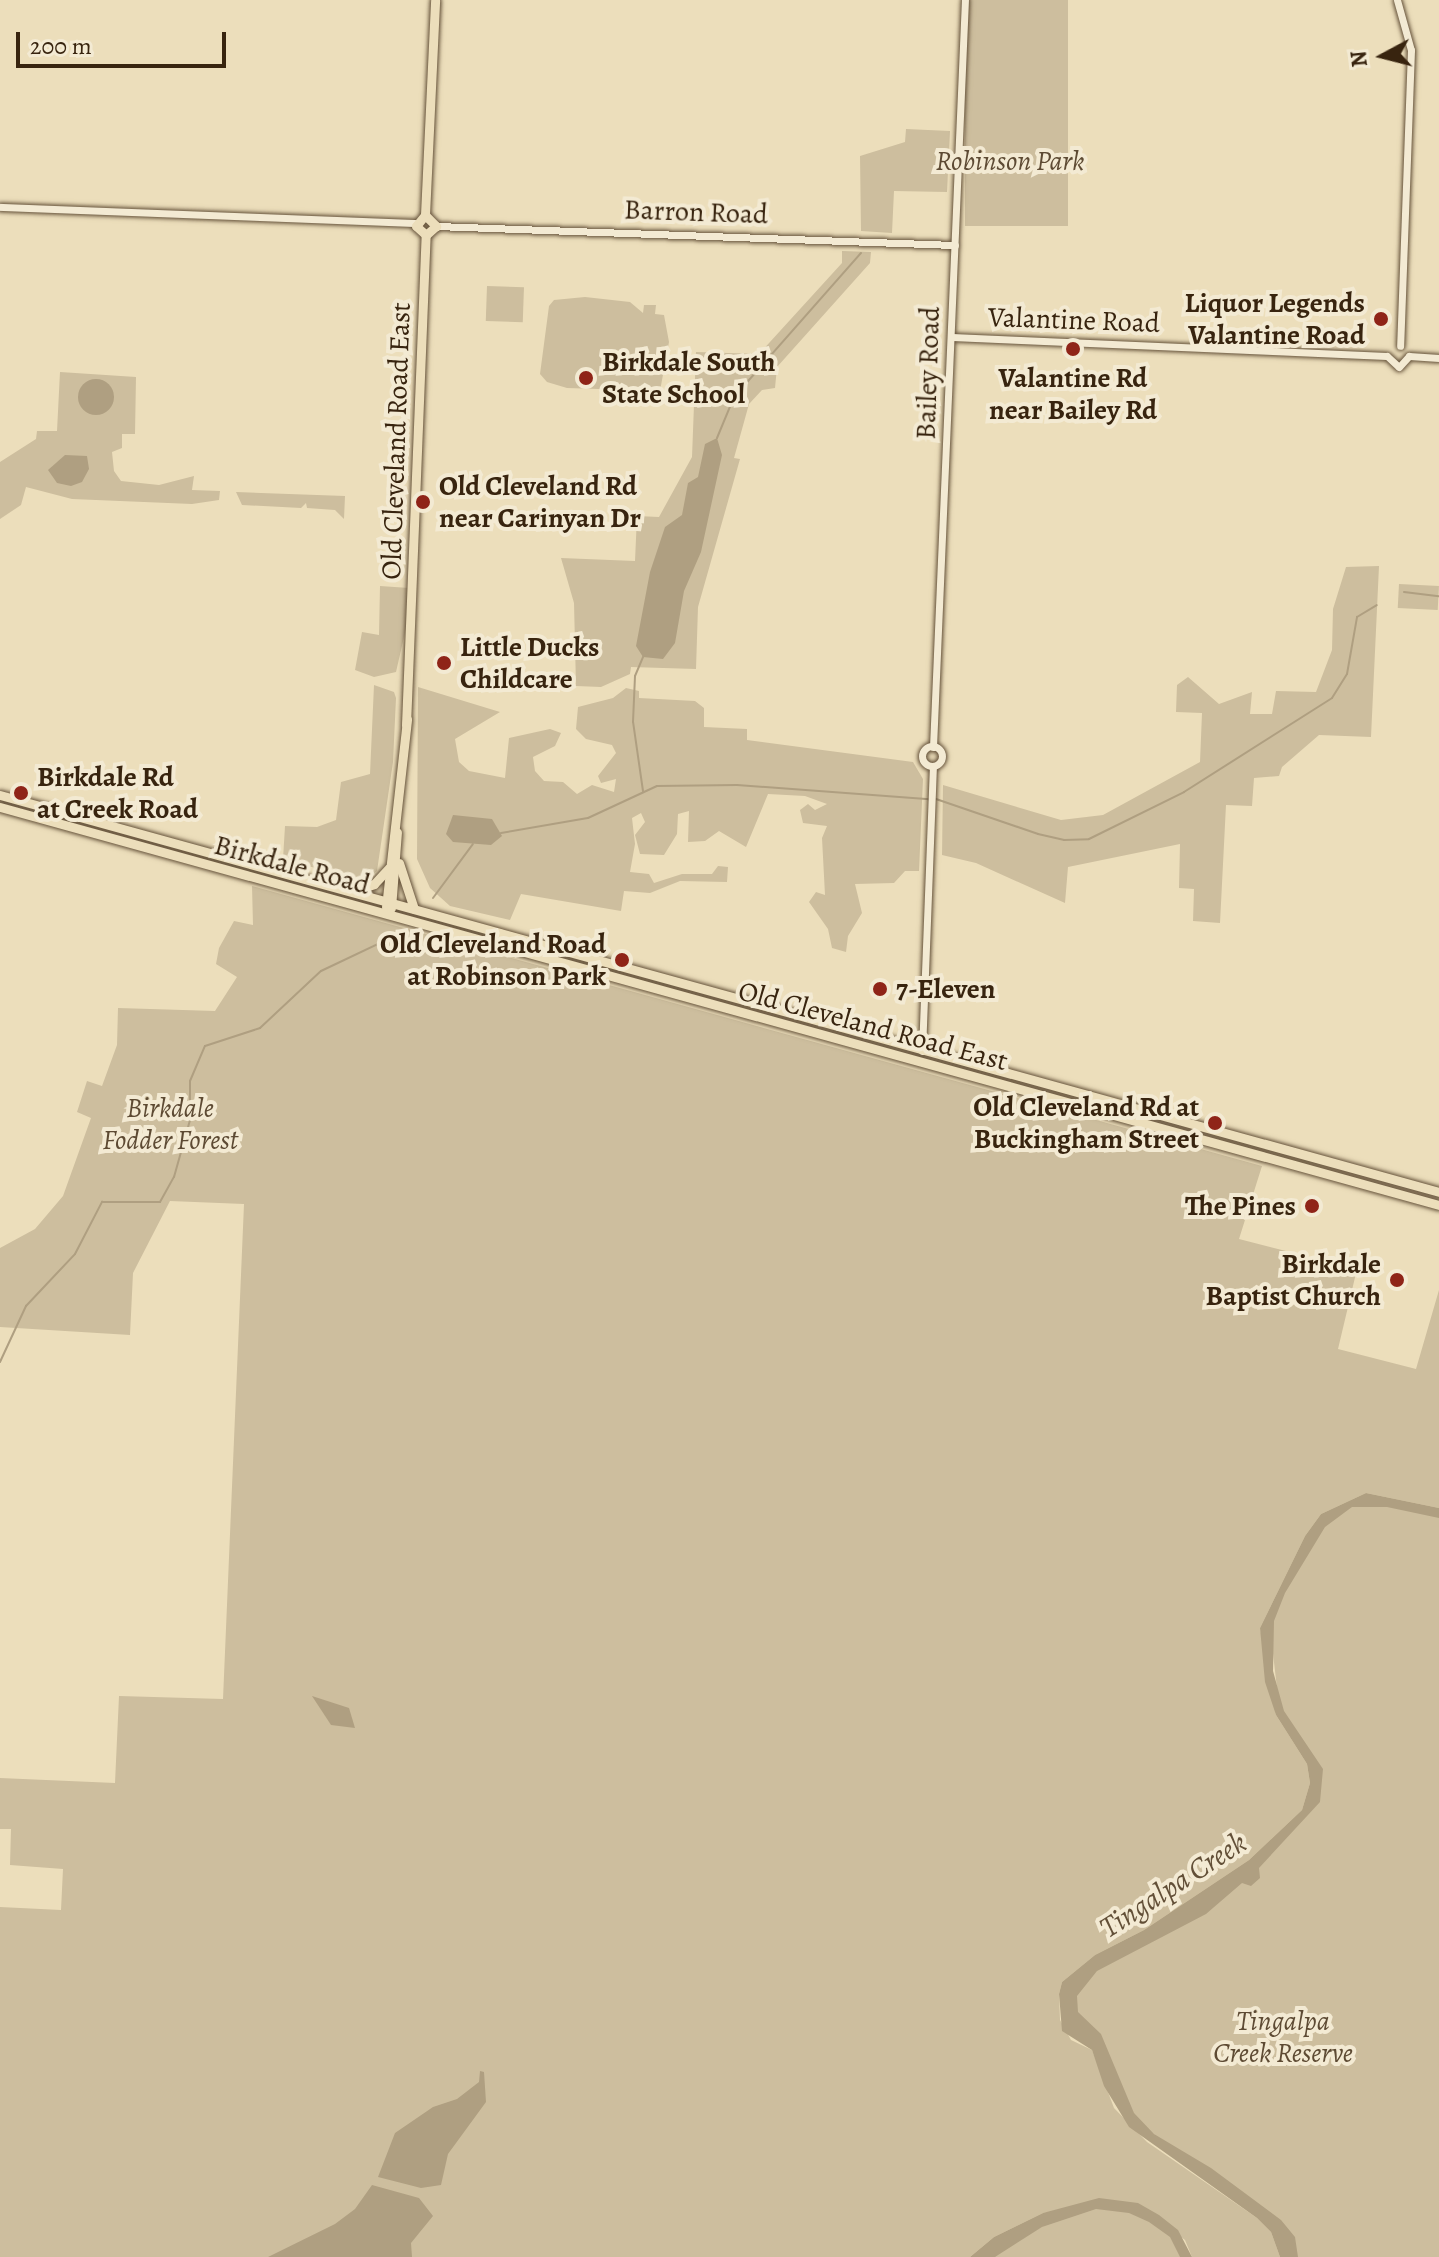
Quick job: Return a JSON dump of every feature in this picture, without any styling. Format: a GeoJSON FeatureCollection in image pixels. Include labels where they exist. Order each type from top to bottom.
{"type":"FeatureCollection","features":[{"type":"Feature","properties":{"kind":"main road"},"geometry":{"type":"LineString","coordinates":[[425,215],[436,226],[426,235],[417,223],[425,215],[435,0]]}},
{"type":"Feature","properties":{"kind":"main road","name":"Old Cleveland Road East"},"geometry":{"type":"LineString","coordinates":[[390,902],[389,868],[397,822],[406,725],[426,235]]}},
{"type":"Feature","properties":{"kind":"main road","name":"Birkdale Road"},"geometry":{"type":"LineString","coordinates":[[0,795],[390,902]]}},
{"type":"Feature","properties":{"kind":"main road","name":"Birkdale Road"},"geometry":{"type":"LineString","coordinates":[[0,807],[388,915]]}},
{"type":"Feature","properties":{"kind":"main road","name":"Old Cleveland Road East"},"geometry":{"type":"LineString","coordinates":[[397,822],[398,858],[388,915],[1439,1205]]}},
{"type":"Feature","properties":{"kind":"main road"},"geometry":{"type":"LineString","coordinates":[[398,858],[414,909]]}},
{"type":"Feature","properties":{"kind":"main road"},"geometry":{"type":"LineString","coordinates":[[351,891],[374,884],[389,868]]}},
{"type":"Feature","properties":{"kind":"main road","name":"Old Cleveland Road East"},"geometry":{"type":"LineString","coordinates":[[390,902],[1439,1192]]}},
{"type":"Feature","properties":{"kind":"street","name":"Bailey Road"},"geometry":{"type":"LineString","coordinates":[[933,747],[965,0]]}},
{"type":"Feature","properties":{"kind":"street"},"geometry":{"type":"LineString","coordinates":[[1397,0],[1411,50],[1400,346],[1409,356],[1439,358]]}},
{"type":"Feature","properties":{"kind":"street"},"geometry":{"type":"LineString","coordinates":[[0,207],[417,223]]}},
{"type":"Feature","properties":{"kind":"street","name":"Barron Road"},"geometry":{"type":"LineString","coordinates":[[436,226],[955,245]]}},
{"type":"Feature","properties":{"kind":"street","name":"Valantine Road"},"geometry":{"type":"LineString","coordinates":[[952,337],[1387,356],[1399,367],[1409,356]]}},
{"type":"Feature","properties":{"kind":"street"},"geometry":{"type":"LineString","coordinates":[[1387,356],[1400,346]]}},
{"type":"Feature","properties":{"kind":"street"},"geometry":{"type":"LineString","coordinates":[[921,1061],[931,788],[933,766],[942,757],[933,747],[923,755],[933,766]]}},
{"type":"Feature","properties":{"kind":"green space","name":"Robinson Park"},"geometry":{"type":"Polygon","coordinates":[[[965,0],[1068,0],[1068,226],[965,226],[965,0]]]}},
{"type":"Feature","properties":{"kind":"green space"},"geometry":{"type":"Polygon","coordinates":[[[906,129],[950,131],[947,192],[894,191],[892,233],[861,231],[860,156],[905,142],[906,129]]]}},
{"type":"Feature","properties":{"kind":"green space"},"geometry":{"type":"Polygon","coordinates":[[[842,251],[871,252],[870,263],[777,367],[775,388],[762,390],[749,404],[734,458],[740,459],[698,607],[696,669],[631,667],[630,674],[601,687],[576,686],[574,603],[561,558],[635,561],[637,516],[659,517],[692,457],[696,352],[759,354],[842,263],[842,251]]]}},
{"type":"Feature","properties":{"kind":"green space"},"geometry":{"type":"Polygon","coordinates":[[[487,286],[524,287],[523,322],[486,321],[487,286]]]}},
{"type":"Feature","properties":{"kind":"green space"},"geometry":{"type":"Polygon","coordinates":[[[585,297],[630,302],[643,313],[644,305],[656,305],[655,314],[664,315],[669,342],[660,391],[567,388],[547,382],[540,374],[549,306],[554,300],[585,297]]]}},
{"type":"Feature","properties":{"kind":"green space"},"geometry":{"type":"Polygon","coordinates":[[[60,372],[136,377],[135,434],[122,434],[122,448],[112,452],[114,471],[121,481],[159,485],[194,476],[192,490],[220,491],[219,500],[192,504],[72,499],[26,487],[21,505],[0,519],[0,462],[36,439],[37,431],[57,431],[60,372]]]}},
{"type":"Feature","properties":{"kind":"green space"},"geometry":{"type":"Polygon","coordinates":[[[236,492],[345,496],[344,519],[335,510],[307,508],[306,503],[301,508],[242,505],[236,492]]]}},
{"type":"Feature","properties":{"kind":"green space"},"geometry":{"type":"Polygon","coordinates":[[[1379,566],[1371,737],[1319,735],[1282,767],[1279,776],[1254,778],[1252,806],[1226,805],[1220,923],[1193,921],[1194,889],[1179,888],[1180,844],[1068,867],[1065,903],[976,863],[942,855],[943,785],[1061,820],[1103,815],[1200,762],[1202,713],[1176,712],[1177,685],[1188,677],[1219,704],[1252,692],[1250,714],[1272,714],[1276,691],[1316,692],[1332,650],[1333,609],[1346,567],[1379,566]]]}},
{"type":"Feature","properties":{"kind":"green space"},"geometry":{"type":"Polygon","coordinates":[[[1399,584],[1439,586],[1438,610],[1398,608],[1399,584]]]}},
{"type":"Feature","properties":{"kind":"green space"},"geometry":{"type":"Polygon","coordinates":[[[380,586],[409,588],[409,615],[396,672],[374,677],[355,670],[362,632],[379,635],[380,586]]]}},
{"type":"Feature","properties":{"kind":"green space"},"geometry":{"type":"Polygon","coordinates":[[[374,685],[394,692],[396,698],[393,762],[377,871],[362,881],[283,859],[285,826],[317,827],[336,820],[341,782],[370,774],[374,685]]]}},
{"type":"Feature","properties":{"kind":"green space"},"geometry":{"type":"Polygon","coordinates":[[[418,687],[500,712],[455,739],[459,762],[469,771],[505,778],[509,738],[550,729],[561,733],[555,746],[533,757],[535,771],[544,781],[563,782],[577,794],[592,785],[614,792],[616,779],[601,783],[598,776],[616,753],[612,745],[586,739],[576,729],[578,707],[613,698],[626,688],[639,691],[639,698],[695,701],[704,708],[704,727],[747,729],[747,740],[913,762],[923,779],[919,871],[905,871],[894,883],[855,884],[862,913],[848,936],[846,952],[832,948],[828,929],[809,902],[816,892],[825,895],[822,838],[827,826],[803,823],[800,810],[808,804],[815,810],[827,804],[805,796],[768,794],[746,847],[719,831],[705,841],[688,842],[689,811],[678,814],[677,834],[664,855],[640,854],[635,835],[645,822],[641,813],[632,818],[635,844],[630,872],[649,874],[654,883],[682,874],[712,874],[718,866],[728,867],[727,882],[680,881],[650,893],[624,891],[621,911],[521,894],[510,920],[450,906],[430,888],[417,859],[418,687]]]}},
{"type":"Feature","properties":{"kind":"green space","name":"Birkdale Fodder Forest"},"geometry":{"type":"Polygon","coordinates":[[[252,886],[1262,1166],[1239,1239],[1357,1269],[1338,1349],[1416,1369],[1439,1290],[1439,1508],[1366,1493],[1321,1514],[1305,1536],[1260,1628],[1276,1715],[1307,1764],[1310,1783],[1302,1810],[1249,1860],[1144,1930],[1095,1955],[1062,1982],[1059,1994],[1060,2020],[1071,2040],[1092,2050],[1114,2108],[1147,2142],[1257,2218],[1271,2232],[1280,2257],[1192,2257],[1185,2240],[1137,2203],[1043,2213],[994,2237],[970,2257],[0,2257],[0,1907],[61,1910],[63,1869],[10,1865],[11,1829],[0,1829],[0,1778],[115,1783],[119,1696],[223,1699],[244,1204],[170,1201],[133,1273],[130,1335],[0,1327],[0,1248],[35,1229],[63,1196],[91,1118],[77,1112],[87,1081],[102,1086],[117,1045],[118,1008],[215,1011],[237,977],[216,964],[219,948],[234,921],[253,925],[252,886]]]}},
{"type":"Feature","properties":{"kind":"green space","name":"Tingalpa Creek Reserve"},"geometry":{"type":"Polygon","coordinates":[[[1359,1500],[1439,1514],[1439,2257],[1285,2257],[1278,2234],[1125,2111],[1093,2037],[1072,2019],[1078,1987],[1097,1965],[1205,1902],[1304,1817],[1316,1774],[1280,1714],[1269,1619],[1312,1534],[1359,1500]]]}},
{"type":"Feature","properties":{"kind":"green space"},"geometry":{"type":"Polygon","coordinates":[[[1130,2208],[1174,2237],[1183,2257],[984,2257],[1076,2209],[1130,2208]]]}},
{"type":"Feature","properties":{"kind":"shaded area"},"geometry":{"type":"Polygon","coordinates":[[[96,379],[109,384],[114,397],[109,410],[96,415],[83,410],[78,397],[83,384],[96,379]]]}},
{"type":"Feature","properties":{"kind":"shaded area"},"geometry":{"type":"Polygon","coordinates":[[[717,438],[722,455],[701,552],[684,591],[675,643],[663,659],[643,657],[636,646],[650,572],[665,527],[682,515],[688,483],[698,477],[705,444],[717,438]]]}},
{"type":"Feature","properties":{"kind":"shaded area"},"geometry":{"type":"Polygon","coordinates":[[[65,455],[87,456],[89,469],[82,482],[71,486],[57,483],[48,470],[65,455]]]}},
{"type":"Feature","properties":{"kind":"shaded area"},"geometry":{"type":"Polygon","coordinates":[[[453,815],[492,819],[502,836],[491,845],[453,842],[446,834],[453,815]]]}},
{"type":"Feature","properties":{"kind":"shaded area","name":"Tingalpa Creek"},"geometry":{"type":"Polygon","coordinates":[[[1366,1493],[1439,1508],[1439,1518],[1387,1507],[1352,1507],[1325,1527],[1285,1593],[1274,1621],[1273,1671],[1284,1711],[1323,1769],[1320,1802],[1259,1868],[1260,1878],[1251,1886],[1242,1883],[1206,1914],[1097,1971],[1077,1996],[1078,2012],[1101,2034],[1134,2113],[1154,2134],[1211,2168],[1281,2220],[1295,2237],[1298,2257],[1280,2257],[1271,2232],[1257,2218],[1129,2127],[1104,2086],[1092,2050],[1062,2031],[1059,1994],[1062,1982],[1095,1955],[1144,1930],[1249,1860],[1302,1810],[1310,1783],[1307,1764],[1276,1715],[1265,1682],[1260,1628],[1305,1536],[1321,1514],[1366,1493]]]}},
{"type":"Feature","properties":{"kind":"shaded area"},"geometry":{"type":"Polygon","coordinates":[[[312,1696],[349,1708],[355,1728],[331,1725],[312,1696]]]}},
{"type":"Feature","properties":{"kind":"shaded area"},"geometry":{"type":"Polygon","coordinates":[[[480,2071],[484,2072],[486,2102],[448,2154],[441,2185],[421,2188],[378,2177],[395,2133],[433,2107],[457,2099],[479,2082],[480,2071]]]}},
{"type":"Feature","properties":{"kind":"shaded area"},"geometry":{"type":"Polygon","coordinates":[[[372,2185],[419,2198],[433,2216],[411,2243],[412,2257],[268,2257],[335,2224],[355,2209],[372,2185]]]}},
{"type":"Feature","properties":{"kind":"shaded area"},"geometry":{"type":"Polygon","coordinates":[[[1099,2198],[1138,2203],[1159,2215],[1178,2230],[1192,2257],[1180,2257],[1170,2237],[1149,2222],[1129,2213],[1096,2209],[1042,2227],[995,2257],[970,2257],[994,2237],[1043,2213],[1099,2198]]]}},
{"type":"Feature","properties":{"kind":"waterway"},"geometry":{"type":"LineString","coordinates":[[717,438],[734,397],[861,253]]}},
{"type":"Feature","properties":{"kind":"waterway"},"geometry":{"type":"LineString","coordinates":[[1404,592],[1439,596]]}},
{"type":"Feature","properties":{"kind":"waterway"},"geometry":{"type":"LineString","coordinates":[[936,799],[1038,834],[1064,840],[1089,839],[1184,792],[1332,698],[1347,674],[1357,617],[1377,605]]}},
{"type":"Feature","properties":{"kind":"waterway"},"geometry":{"type":"LineString","coordinates":[[643,657],[635,676],[633,722],[643,791]]}},
{"type":"Feature","properties":{"kind":"waterway"},"geometry":{"type":"LineString","coordinates":[[501,833],[588,818],[657,786],[737,785],[929,799]]}},
{"type":"Feature","properties":{"kind":"waterway"},"geometry":{"type":"LineString","coordinates":[[433,898],[473,844]]}},
{"type":"Feature","properties":{"kind":"waterway"},"geometry":{"type":"LineString","coordinates":[[0,1362],[26,1306],[75,1254],[102,1202],[160,1202],[174,1177],[190,1120],[190,1081],[205,1046],[260,1028],[321,971],[399,934]]}},
{"type":"Feature","properties":{"kind":"place","name":"Liquor Legends Valantine Road"},"geometry":{"type":"Point","coordinates":[1381,319]}},
{"type":"Feature","properties":{"kind":"place","name":"Valantine Rd near Bailey Rd"},"geometry":{"type":"Point","coordinates":[1073,349]}},
{"type":"Feature","properties":{"kind":"place","name":"Birkdale South State School"},"geometry":{"type":"Point","coordinates":[586,378]}},
{"type":"Feature","properties":{"kind":"place","name":"Old Cleveland Rd near Carinyan Dr"},"geometry":{"type":"Point","coordinates":[423,502]}},
{"type":"Feature","properties":{"kind":"place","name":"Little Ducks Childcare"},"geometry":{"type":"Point","coordinates":[444,663]}},
{"type":"Feature","properties":{"kind":"place","name":"Birkdale Rd at Creek Road"},"geometry":{"type":"Point","coordinates":[21,793]}},
{"type":"Feature","properties":{"kind":"place","name":"Old Cleveland Road at Robinson Park"},"geometry":{"type":"Point","coordinates":[622,960]}},
{"type":"Feature","properties":{"kind":"place","name":"7-Eleven"},"geometry":{"type":"Point","coordinates":[880,989]}},
{"type":"Feature","properties":{"kind":"place","name":"Old Cleveland Rd at Buckingham Street"},"geometry":{"type":"Point","coordinates":[1215,1123]}},
{"type":"Feature","properties":{"kind":"place","name":"The Pines"},"geometry":{"type":"Point","coordinates":[1312,1206]}},
{"type":"Feature","properties":{"kind":"place","name":"Birkdale Baptist Church"},"geometry":{"type":"Point","coordinates":[1397,1280]}}]}
